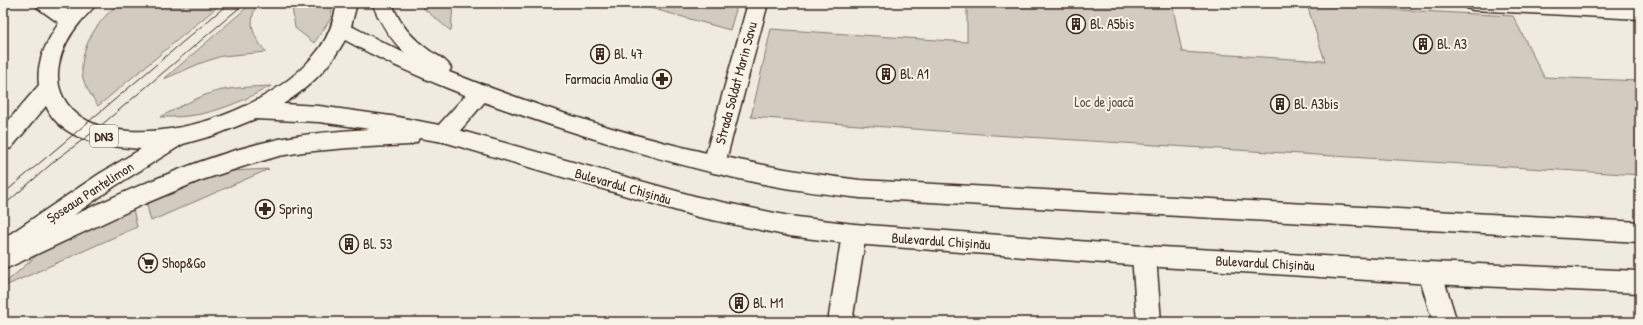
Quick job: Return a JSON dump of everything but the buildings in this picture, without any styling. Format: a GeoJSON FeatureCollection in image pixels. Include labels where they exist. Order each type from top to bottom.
{"type":"FeatureCollection","features":[{"type":"Feature","properties":{"kind":"main road"},"geometry":{"type":"LineString","coordinates":[[45,3],[70,22]]}},
{"type":"Feature","properties":{"kind":"main road","name":"DN3"},"geometry":{"type":"LineString","coordinates":[[87,3],[70,22],[56,44],[48,66],[48,89],[55,106],[68,120],[92,133],[138,141],[180,137],[219,127],[256,111],[282,95],[303,80],[323,59],[342,30],[347,3]]}},
{"type":"Feature","properties":{"kind":"main road"},"geometry":{"type":"LineString","coordinates":[[382,3],[386,17],[398,35],[431,62],[481,92]]}},
{"type":"Feature","properties":{"kind":"main road","name":"Strada Soldat Marin Savu"},"geometry":{"type":"LineString","coordinates":[[714,164],[758,3]]}},
{"type":"Feature","properties":{"kind":"main road"},"geometry":{"type":"LineString","coordinates":[[1472,3],[1640,12]]}},
{"type":"Feature","properties":{"kind":"main road"},"geometry":{"type":"LineString","coordinates":[[342,30],[397,59],[481,92],[591,130],[714,164],[800,182],[860,189],[1640,232]]}},
{"type":"Feature","properties":{"kind":"main road"},"geometry":{"type":"LineString","coordinates":[[3,142],[48,89]]}},
{"type":"Feature","properties":{"kind":"main road"},"geometry":{"type":"LineString","coordinates":[[3,260],[138,195],[251,154],[288,146],[336,139],[444,134],[481,92]]}},
{"type":"Feature","properties":{"kind":"main road","name":"Bulevardul Chișinău"},"geometry":{"type":"LineString","coordinates":[[256,111],[345,117],[444,134],[698,207],[789,226],[854,234],[1144,256],[1430,273],[1640,282]]}},
{"type":"Feature","properties":{"kind":"main road","name":"Șoseaua Pantelimon"},"geometry":{"type":"LineString","coordinates":[[3,252],[107,180],[180,137]]}},
{"type":"Feature","properties":{"kind":"main road"},"geometry":{"type":"LineString","coordinates":[[840,322],[854,234]]}},
{"type":"Feature","properties":{"kind":"main road"},"geometry":{"type":"LineString","coordinates":[[1144,256],[1149,322]]}},
{"type":"Feature","properties":{"kind":"main road"},"geometry":{"type":"LineString","coordinates":[[1430,273],[1445,322]]}},
{"type":"Feature","properties":{"kind":"green space"},"geometry":{"type":"Polygon","coordinates":[[[119,3],[222,3],[98,106],[84,82],[82,63],[84,53],[92,34],[98,25],[119,3]]]}},
{"type":"Feature","properties":{"kind":"green space"},"geometry":{"type":"Polygon","coordinates":[[[252,3],[257,3],[254,10],[252,23],[253,29],[257,40],[266,52],[222,56],[201,63],[164,79],[252,3]]]}},
{"type":"Feature","properties":{"kind":"green space"},"geometry":{"type":"Polygon","coordinates":[[[293,3],[333,3],[330,20],[314,43],[295,28],[292,7],[293,3]]]}},
{"type":"Feature","properties":{"kind":"green space"},"geometry":{"type":"Polygon","coordinates":[[[423,3],[453,3],[451,31],[423,8],[423,3]]]}},
{"type":"Feature","properties":{"kind":"green space"},"geometry":{"type":"Polygon","coordinates":[[[632,3],[738,3],[730,30],[632,3]]]}},
{"type":"Feature","properties":{"kind":"green space","name":"Loc de joacă"},"geometry":{"type":"Polygon","coordinates":[[[967,3],[1172,3],[1182,52],[1325,61],[1307,5],[1513,16],[1544,77],[1640,81],[1640,175],[994,135],[751,117],[771,29],[967,42],[967,3]]]}},
{"type":"Feature","properties":{"kind":"green space"},"geometry":{"type":"Polygon","coordinates":[[[271,86],[241,101],[210,112],[178,117],[160,117],[193,100],[221,90],[271,86]]]}},
{"type":"Feature","properties":{"kind":"green space"},"geometry":{"type":"Polygon","coordinates":[[[269,169],[151,221],[145,198],[212,172],[269,169]]]}},
{"type":"Feature","properties":{"kind":"green space"},"geometry":{"type":"Polygon","coordinates":[[[132,204],[137,227],[3,287],[3,285],[53,241],[132,204]]]}},
{"type":"Feature","properties":{"kind":"tram line"},"geometry":{"type":"LineString","coordinates":[[3,194],[229,3]]}},
{"type":"Feature","properties":{"kind":"tram line"},"geometry":{"type":"LineString","coordinates":[[3,206],[57,159],[92,133],[245,3]]}},
{"type":"Feature","properties":{"kind":"place","name":"Bl. A5bis"},"geometry":{"type":"Point","coordinates":[1076,24]}},
{"type":"Feature","properties":{"kind":"place","name":"Bl. A3"},"geometry":{"type":"Point","coordinates":[1423,44]}},
{"type":"Feature","properties":{"kind":"place","name":"Bl. 47"},"geometry":{"type":"Point","coordinates":[600,54]}},
{"type":"Feature","properties":{"kind":"place","name":"Bl. A1"},"geometry":{"type":"Point","coordinates":[886,74]}},
{"type":"Feature","properties":{"kind":"place","name":"Farmacia Amalia"},"geometry":{"type":"Point","coordinates":[662,79]}},
{"type":"Feature","properties":{"kind":"place","name":"Bl. A3bis"},"geometry":{"type":"Point","coordinates":[1280,104]}},
{"type":"Feature","properties":{"kind":"place","name":"Spring"},"geometry":{"type":"Point","coordinates":[265,209]}},
{"type":"Feature","properties":{"kind":"place","name":"Bl. 53"},"geometry":{"type":"Point","coordinates":[349,244]}},
{"type":"Feature","properties":{"kind":"place","name":"Shop&Go"},"geometry":{"type":"Point","coordinates":[148,263]}},
{"type":"Feature","properties":{"kind":"place","name":"Bl. M1"},"geometry":{"type":"Point","coordinates":[739,303]}}]}
